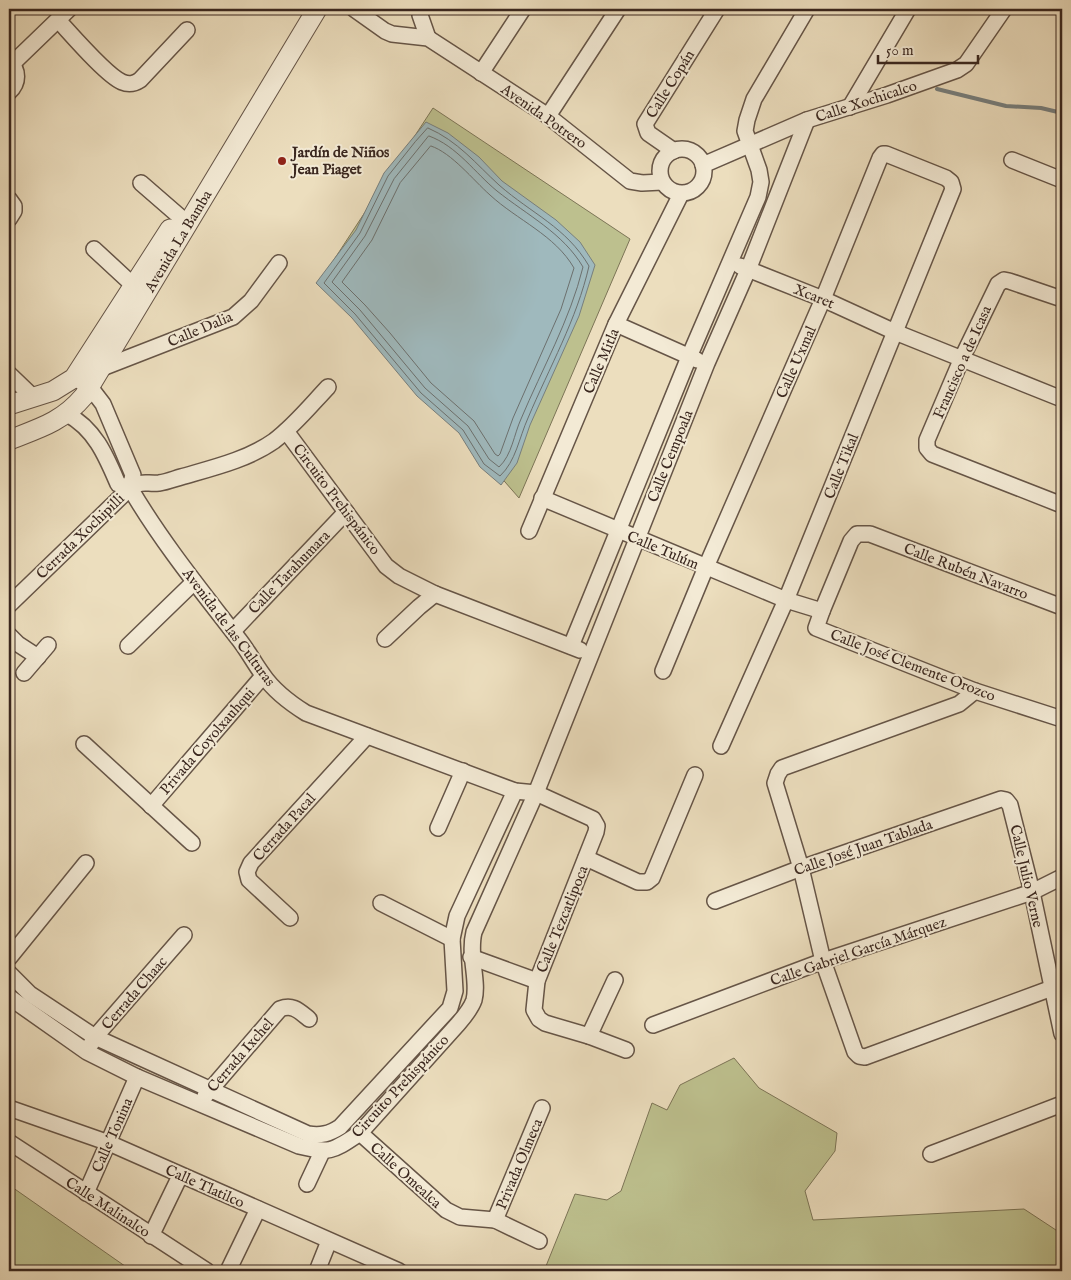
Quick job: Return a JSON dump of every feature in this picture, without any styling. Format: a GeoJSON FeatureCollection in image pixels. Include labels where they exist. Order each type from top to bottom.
{"type":"FeatureCollection","features":[{"type":"Feature","properties":{"kind":"street"},"geometry":{"type":"LineString","coordinates":[[9,92],[17,78],[15,68],[10,62],[69,9]]}},
{"type":"Feature","properties":{"kind":"street","name":"Avenida La Bamba"},"geometry":{"type":"LineString","coordinates":[[9,440],[45,426],[67,414],[77,404],[82,382],[134,286],[287,41],[301,9]]}},
{"type":"Feature","properties":{"kind":"street","name":"Avenida La Bamba"},"geometry":{"type":"LineString","coordinates":[[9,405],[53,392],[66,384],[82,382],[102,368],[316,9]]}},
{"type":"Feature","properties":{"kind":"street","name":"Avenida Potrero"},"geometry":{"type":"LineString","coordinates":[[354,9],[392,34],[428,38],[548,116],[630,180],[642,183],[662,182]]}},
{"type":"Feature","properties":{"kind":"street"},"geometry":{"type":"LineString","coordinates":[[420,9],[420,15],[428,38]]}},
{"type":"Feature","properties":{"kind":"street"},"geometry":{"type":"LineString","coordinates":[[481,73],[523,9]]}},
{"type":"Feature","properties":{"kind":"street"},"geometry":{"type":"LineString","coordinates":[[548,116],[618,9]]}},
{"type":"Feature","properties":{"kind":"street","name":"Calle Copán"},"geometry":{"type":"LineString","coordinates":[[674,151],[648,133],[645,124],[717,9]]}},
{"type":"Feature","properties":{"kind":"street","name":"Calle Cempoala"},"geometry":{"type":"LineString","coordinates":[[571,646],[760,190],[759,170],[745,131],[750,110],[754,99],[807,9]]}},
{"type":"Feature","properties":{"kind":"street"},"geometry":{"type":"LineString","coordinates":[[850,107],[908,9]]}},
{"type":"Feature","properties":{"kind":"street","name":"Calle Xochicalco"},"geometry":{"type":"LineString","coordinates":[[703,165],[806,120],[850,107],[961,68],[977,50],[1004,9]]}},
{"type":"Feature","properties":{"kind":"street"},"geometry":{"type":"LineString","coordinates":[[58,20],[113,77],[127,84],[140,80],[187,30]]}},
{"type":"Feature","properties":{"kind":"street","name":"Calle Cempoala"},"geometry":{"type":"LineString","coordinates":[[536,793],[636,538],[707,363],[748,270],[806,120]]}},
{"type":"Feature","properties":{"kind":"street"},"geometry":{"type":"LineString","coordinates":[[682,149],[694,152],[700,157],[703,165],[704,177],[700,185],[693,191],[681,194],[668,189],[662,182],[661,166],[665,157],[674,151],[682,149]]}},
{"type":"Feature","properties":{"kind":"street","name":"Calle Uxmal"},"geometry":{"type":"LineString","coordinates":[[663,671],[706,567],[823,299],[883,154],[946,178],[951,182]]}},
{"type":"Feature","properties":{"kind":"street"},"geometry":{"type":"LineString","coordinates":[[1012,160],[1062,180]]}},
{"type":"Feature","properties":{"kind":"street","name":"Calle Tikal"},"geometry":{"type":"LineString","coordinates":[[721,746],[786,600],[952,189],[951,182]]}},
{"type":"Feature","properties":{"kind":"street"},"geometry":{"type":"LineString","coordinates":[[141,183],[179,216]]}},
{"type":"Feature","properties":{"kind":"street","name":"Calle Mitla"},"geometry":{"type":"LineString","coordinates":[[529,532],[616,324],[681,194]]}},
{"type":"Feature","properties":{"kind":"street"},"geometry":{"type":"LineString","coordinates":[[9,199],[14,206],[14,211],[9,219]]}},
{"type":"Feature","properties":{"kind":"street"},"geometry":{"type":"LineString","coordinates":[[94,249],[134,286]]}},
{"type":"Feature","properties":{"kind":"street","name":"Xcaret"},"geometry":{"type":"LineString","coordinates":[[731,262],[823,299],[895,332],[1062,399]]}},
{"type":"Feature","properties":{"kind":"street","name":"Calle Dalia"},"geometry":{"type":"LineString","coordinates":[[102,368],[233,317],[251,301],[279,263]]}},
{"type":"Feature","properties":{"kind":"street","name":"Francisco a de Icasa"},"geometry":{"type":"LineString","coordinates":[[1062,299],[1004,280],[996,287],[962,358],[927,440],[927,448],[932,454],[1062,505]]}},
{"type":"Feature","properties":{"kind":"street"},"geometry":{"type":"LineString","coordinates":[[616,324],[707,363]]}},
{"type":"Feature","properties":{"kind":"street"},"geometry":{"type":"LineString","coordinates":[[9,374],[33,397],[32,404],[35,414],[45,426]]}},
{"type":"Feature","properties":{"kind":"street"},"geometry":{"type":"LineString","coordinates":[[82,382],[102,404],[133,475],[130,488]]}},
{"type":"Feature","properties":{"kind":"street"},"geometry":{"type":"LineString","coordinates":[[286,431],[328,387]]}},
{"type":"Feature","properties":{"kind":"street"},"geometry":{"type":"LineString","coordinates":[[53,392],[60,400],[67,414]]}},
{"type":"Feature","properties":{"kind":"street","name":"Avenida de las Culturas"},"geometry":{"type":"LineString","coordinates":[[67,414],[83,424],[92,435],[103,451],[118,484],[130,488],[142,509],[194,582],[232,631],[263,676],[282,696],[306,713],[515,791],[536,793],[593,819]]}},
{"type":"Feature","properties":{"kind":"street","name":"Circuito Prehispánico"},"geometry":{"type":"LineString","coordinates":[[130,488],[139,483],[169,481],[241,458],[273,442],[286,431],[386,566],[399,576],[435,594],[591,654]]}},
{"type":"Feature","properties":{"kind":"street","name":"Cerrada Xochipilli"},"geometry":{"type":"LineString","coordinates":[[9,604],[130,488]]}},
{"type":"Feature","properties":{"kind":"street","name":"Calle Tulúm"},"geometry":{"type":"LineString","coordinates":[[542,498],[786,600]]}},
{"type":"Feature","properties":{"kind":"street","name":"Calle Tarahumara"},"geometry":{"type":"LineString","coordinates":[[232,631],[346,512]]}},
{"type":"Feature","properties":{"kind":"street","name":"Calle Rubén Navarro"},"geometry":{"type":"LineString","coordinates":[[822,611],[851,541],[857,534],[870,534],[1062,607]]}},
{"type":"Feature","properties":{"kind":"street"},"geometry":{"type":"LineString","coordinates":[[128,646],[194,582]]}},
{"type":"Feature","properties":{"kind":"street"},"geometry":{"type":"LineString","coordinates":[[385,639],[435,594]]}},
{"type":"Feature","properties":{"kind":"street","name":"Calle José Clemente Orozco"},"geometry":{"type":"LineString","coordinates":[[786,600],[822,611],[816,628],[975,691],[1062,719]]}},
{"type":"Feature","properties":{"kind":"street"},"geometry":{"type":"LineString","coordinates":[[9,636],[18,644],[43,651],[24,673]]}},
{"type":"Feature","properties":{"kind":"street","name":"Privada Coyolxauhqui"},"geometry":{"type":"LineString","coordinates":[[151,806],[263,676]]}},
{"type":"Feature","properties":{"kind":"street"},"geometry":{"type":"LineString","coordinates":[[975,691],[960,704],[782,768],[778,774],[775,783],[801,868],[823,961],[855,1052],[859,1056],[865,1057],[1057,987]]}},
{"type":"Feature","properties":{"kind":"street","name":"Cerrada Pacal"},"geometry":{"type":"LineString","coordinates":[[290,918],[249,880],[247,872],[250,863],[367,736]]}},
{"type":"Feature","properties":{"kind":"street","name":"Privada Coyolxauhqui"},"geometry":{"type":"LineString","coordinates":[[84,744],[192,843]]}},
{"type":"Feature","properties":{"kind":"street"},"geometry":{"type":"LineString","coordinates":[[438,828],[464,771]]}},
{"type":"Feature","properties":{"kind":"street","name":"Calle Tezcatlipoca"},"geometry":{"type":"LineString","coordinates":[[586,858],[638,882],[647,882],[652,878],[695,775]]}},
{"type":"Feature","properties":{"kind":"street","name":"Circuito Prehispánico"},"geometry":{"type":"LineString","coordinates":[[9,973],[30,994],[95,1037],[308,1134],[320,1136],[327,1134],[340,1127],[450,1008],[455,991],[452,939],[457,916],[515,791]]}},
{"type":"Feature","properties":{"kind":"street","name":"Circuito Prehispánico"},"geometry":{"type":"LineString","coordinates":[[322,1152],[333,1149],[360,1133],[458,1024],[472,1005],[475,993],[471,943],[474,932],[536,793]]}},
{"type":"Feature","properties":{"kind":"street","name":"Calle José Juan Tablada"},"geometry":{"type":"LineString","coordinates":[[715,902],[801,868],[1001,799],[1006,800],[1010,805]]}},
{"type":"Feature","properties":{"kind":"street","name":"Calle Julio Verne"},"geometry":{"type":"LineString","coordinates":[[1010,805],[1057,987],[1062,1034]]}},
{"type":"Feature","properties":{"kind":"street","name":"Calle Tezcatlipoca"},"geometry":{"type":"LineString","coordinates":[[593,819],[597,826],[538,981],[534,1010],[539,1019],[545,1023],[589,1036],[626,1050]]}},
{"type":"Feature","properties":{"kind":"street"},"geometry":{"type":"LineString","coordinates":[[9,958],[86,863]]}},
{"type":"Feature","properties":{"kind":"street"},"geometry":{"type":"LineString","coordinates":[[476,875],[496,884]]}},
{"type":"Feature","properties":{"kind":"street","name":"Calle Gabriel García Márquez"},"geometry":{"type":"LineString","coordinates":[[653,1025],[823,961],[1032,892],[1062,877]]}},
{"type":"Feature","properties":{"kind":"street"},"geometry":{"type":"LineString","coordinates":[[381,903],[452,939]]}},
{"type":"Feature","properties":{"kind":"street","name":"Cerrada Chaac"},"geometry":{"type":"LineString","coordinates":[[86,1052],[95,1037],[184,935]]}},
{"type":"Feature","properties":{"kind":"street"},"geometry":{"type":"LineString","coordinates":[[472,957],[538,981]]}},
{"type":"Feature","properties":{"kind":"street"},"geometry":{"type":"LineString","coordinates":[[589,1036],[615,980]]}},
{"type":"Feature","properties":{"kind":"street"},"geometry":{"type":"LineString","coordinates":[[9,997],[86,1052],[198,1104],[299,1146],[322,1152],[307,1184]]}},
{"type":"Feature","properties":{"kind":"street","name":"Cerrada Ixchel"},"geometry":{"type":"LineString","coordinates":[[198,1104],[280,1009],[286,1006],[293,1007],[309,1019]]}},
{"type":"Feature","properties":{"kind":"street"},"geometry":{"type":"LineString","coordinates":[[406,1055],[420,1066]]}},
{"type":"Feature","properties":{"kind":"street","name":"Calle Tonina"},"geometry":{"type":"LineString","coordinates":[[86,1193],[137,1077]]}},
{"type":"Feature","properties":{"kind":"street"},"geometry":{"type":"LineString","coordinates":[[931,1154],[1062,1104]]}},
{"type":"Feature","properties":{"kind":"street","name":"Calle Tlatilco"},"geometry":{"type":"LineString","coordinates":[[9,1108],[109,1143],[180,1176],[399,1271]]}},
{"type":"Feature","properties":{"kind":"street","name":"Privada Olmeca"},"geometry":{"type":"LineString","coordinates":[[495,1220],[542,1108]]}},
{"type":"Feature","properties":{"kind":"street","name":"Calle Omealca"},"geometry":{"type":"LineString","coordinates":[[360,1133],[446,1210],[460,1217],[495,1220],[539,1241]]}},
{"type":"Feature","properties":{"kind":"street","name":"Calle Malinalco"},"geometry":{"type":"LineString","coordinates":[[9,1142],[207,1271]]}},
{"type":"Feature","properties":{"kind":"street"},"geometry":{"type":"LineString","coordinates":[[151,1236],[180,1176]]}},
{"type":"Feature","properties":{"kind":"street"},"geometry":{"type":"LineString","coordinates":[[228,1271],[258,1209]]}},
{"type":"Feature","properties":{"kind":"street"},"geometry":{"type":"LineString","coordinates":[[316,1271],[329,1241]]}},
{"type":"Feature","properties":{"kind":"green space"},"geometry":{"type":"Polygon","coordinates":[[[433,108],[630,239],[519,498],[324,275],[433,108]]]}},
{"type":"Feature","properties":{"kind":"green space"},"geometry":{"type":"Polygon","coordinates":[[[734,1058],[759,1088],[837,1133],[835,1151],[805,1191],[813,1220],[1024,1209],[1062,1234],[1062,1271],[544,1271],[575,1194],[607,1200],[621,1191],[652,1103],[667,1110],[680,1085],[734,1058]]]}},
{"type":"Feature","properties":{"kind":"green space"},"geometry":{"type":"Polygon","coordinates":[[[9,1185],[132,1271],[9,1271],[9,1185]]]}},
{"type":"Feature","properties":{"kind":"water"},"geometry":{"type":"Polygon","coordinates":[[[426,122],[448,133],[479,157],[502,181],[556,220],[580,242],[595,265],[579,316],[530,425],[517,463],[501,485],[480,467],[459,433],[417,396],[352,318],[316,283],[356,230],[384,173],[426,122]]]}},
{"type":"Feature","properties":{"kind":"waterway"},"geometry":{"type":"LineString","coordinates":[[937,89],[1006,106],[1041,108],[1062,113]]}},
{"type":"Feature","properties":{"kind":"place","name":"Jardín de Niños Jean Piaget"},"geometry":{"type":"Point","coordinates":[282,161]}}]}
